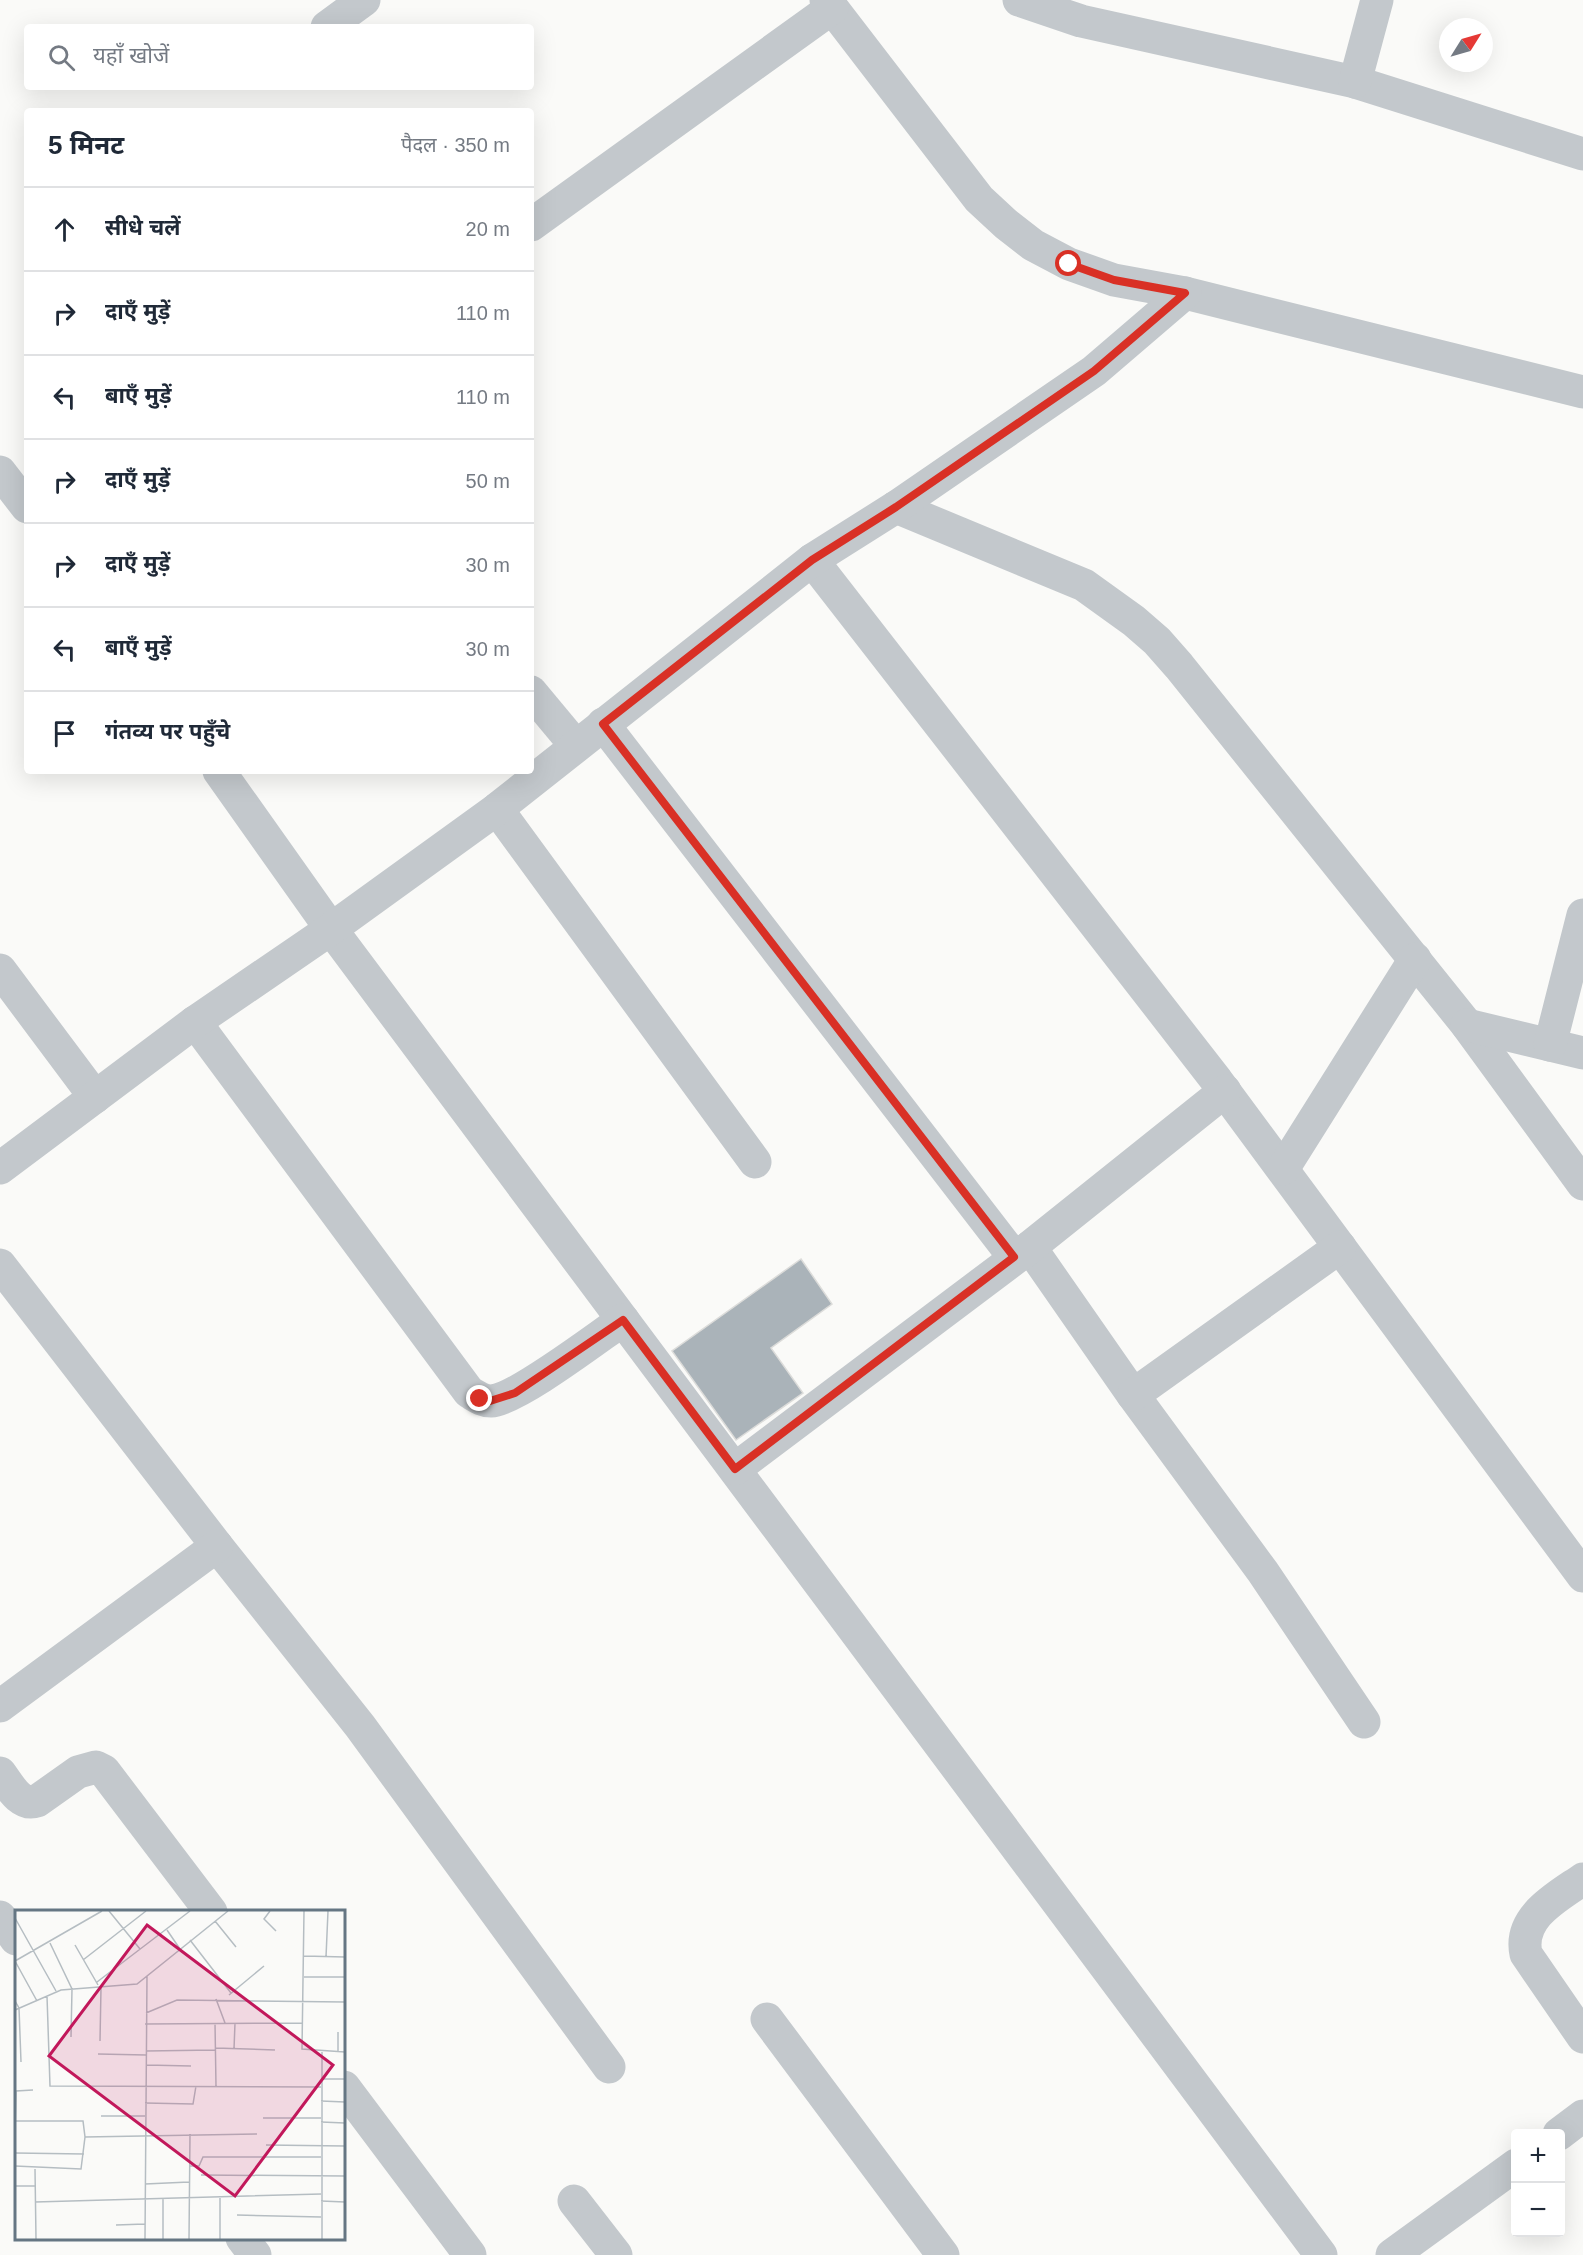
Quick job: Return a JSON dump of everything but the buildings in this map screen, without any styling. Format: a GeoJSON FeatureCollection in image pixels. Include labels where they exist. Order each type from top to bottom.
{"type":"FeatureCollection","features":[{"type":"Feature","properties":{"kind":"street"},"geometry":{"type":"LineString","coordinates":[[331,24],[364,0]]}},
{"type":"Feature","properties":{"kind":"street"},"geometry":{"type":"LineString","coordinates":[[1019,0],[1081,21],[1355,82],[1583,154]]}},
{"type":"Feature","properties":{"kind":"street"},"geometry":{"type":"LineString","coordinates":[[1355,82],[1377,0]]}},
{"type":"Feature","properties":{"kind":"street"},"geometry":{"type":"LineString","coordinates":[[534,223],[829,4],[979,199],[1005,224],[1033,245],[1069,264],[1114,280],[1185,293],[1583,392]]}},
{"type":"Feature","properties":{"kind":"street"},"geometry":{"type":"LineString","coordinates":[[0,1168],[195,1022],[331,929],[497,809],[812,560],[896,507],[1094,371],[1185,293]]}},
{"type":"Feature","properties":{"kind":"street"},"geometry":{"type":"LineString","coordinates":[[0,472],[24,503]]}},
{"type":"Feature","properties":{"kind":"street"},"geometry":{"type":"LineString","coordinates":[[896,507],[1084,585],[1150,634],[1179,666],[1467,1025],[1583,1184]]}},
{"type":"Feature","properties":{"kind":"street"},"geometry":{"type":"LineString","coordinates":[[812,560],[1225,1091],[1583,1576]]}},
{"type":"Feature","properties":{"kind":"street"},"geometry":{"type":"LineString","coordinates":[[534,696],[576,746]]}},
{"type":"Feature","properties":{"kind":"street"},"geometry":{"type":"LineString","coordinates":[[603,724],[1133,1395],[1263,1572],[1364,1722]]}},
{"type":"Feature","properties":{"kind":"street"},"geometry":{"type":"LineString","coordinates":[[221,774],[331,929],[1321,2255]]}},
{"type":"Feature","properties":{"kind":"street"},"geometry":{"type":"LineString","coordinates":[[497,809],[755,1162]]}},
{"type":"Feature","properties":{"kind":"street"},"geometry":{"type":"LineString","coordinates":[[1550,1045],[1583,915]]}},
{"type":"Feature","properties":{"kind":"street"},"geometry":{"type":"LineString","coordinates":[[1283,1169],[1415,959]]}},
{"type":"Feature","properties":{"kind":"street"},"geometry":{"type":"LineString","coordinates":[[0,970],[95,1097]]}},
{"type":"Feature","properties":{"kind":"street"},"geometry":{"type":"LineString","coordinates":[[195,1022],[470,1392],[480,1399],[490,1401],[515,1393],[623,1320]]}},
{"type":"Feature","properties":{"kind":"street"},"geometry":{"type":"LineString","coordinates":[[1467,1025],[1583,1053]]}},
{"type":"Feature","properties":{"kind":"street"},"geometry":{"type":"LineString","coordinates":[[735,1469],[1022,1252],[1225,1091]]}},
{"type":"Feature","properties":{"kind":"street"},"geometry":{"type":"LineString","coordinates":[[1133,1395],[1340,1247]]}},
{"type":"Feature","properties":{"kind":"street"},"geometry":{"type":"LineString","coordinates":[[0,1265],[217,1546],[360,1726],[609,2067]]}},
{"type":"Feature","properties":{"kind":"street"},"geometry":{"type":"LineString","coordinates":[[0,1706],[217,1546]]}},
{"type":"Feature","properties":{"kind":"street"},"geometry":{"type":"LineString","coordinates":[[0,1773],[22,1800],[30,1803],[37,1801],[78,1772],[96,1767],[104,1772],[210,1910]]}},
{"type":"Feature","properties":{"kind":"street"},"geometry":{"type":"LineString","coordinates":[[1583,1879],[1541,1909],[1527,1931],[1524,1942],[1526,1954],[1583,2037]]}},
{"type":"Feature","properties":{"kind":"street"},"geometry":{"type":"LineString","coordinates":[[0,1917],[15,1938]]}},
{"type":"Feature","properties":{"kind":"street"},"geometry":{"type":"LineString","coordinates":[[767,2019],[943,2255]]}},
{"type":"Feature","properties":{"kind":"street"},"geometry":{"type":"LineString","coordinates":[[345,2088],[470,2255]]}},
{"type":"Feature","properties":{"kind":"street"},"geometry":{"type":"LineString","coordinates":[[1564,2129],[1583,2116]]}},
{"type":"Feature","properties":{"kind":"street"},"geometry":{"type":"LineString","coordinates":[[1406,2251],[1511,2168]]}},
{"type":"Feature","properties":{"kind":"street"},"geometry":{"type":"LineString","coordinates":[[574,2201],[616,2255]]}},
{"type":"Feature","properties":{"kind":"street"},"geometry":{"type":"LineString","coordinates":[[244,2240],[255,2255]]}},
{"type":"Feature","properties":{"kind":"route"},"geometry":{"type":"LineString","coordinates":[[480,1399],[490,1401],[515,1393],[623,1320],[735,1469],[1014,1257],[603,724],[812,560],[896,507],[1094,371],[1185,293],[1114,280],[1069,264]]}}]}
